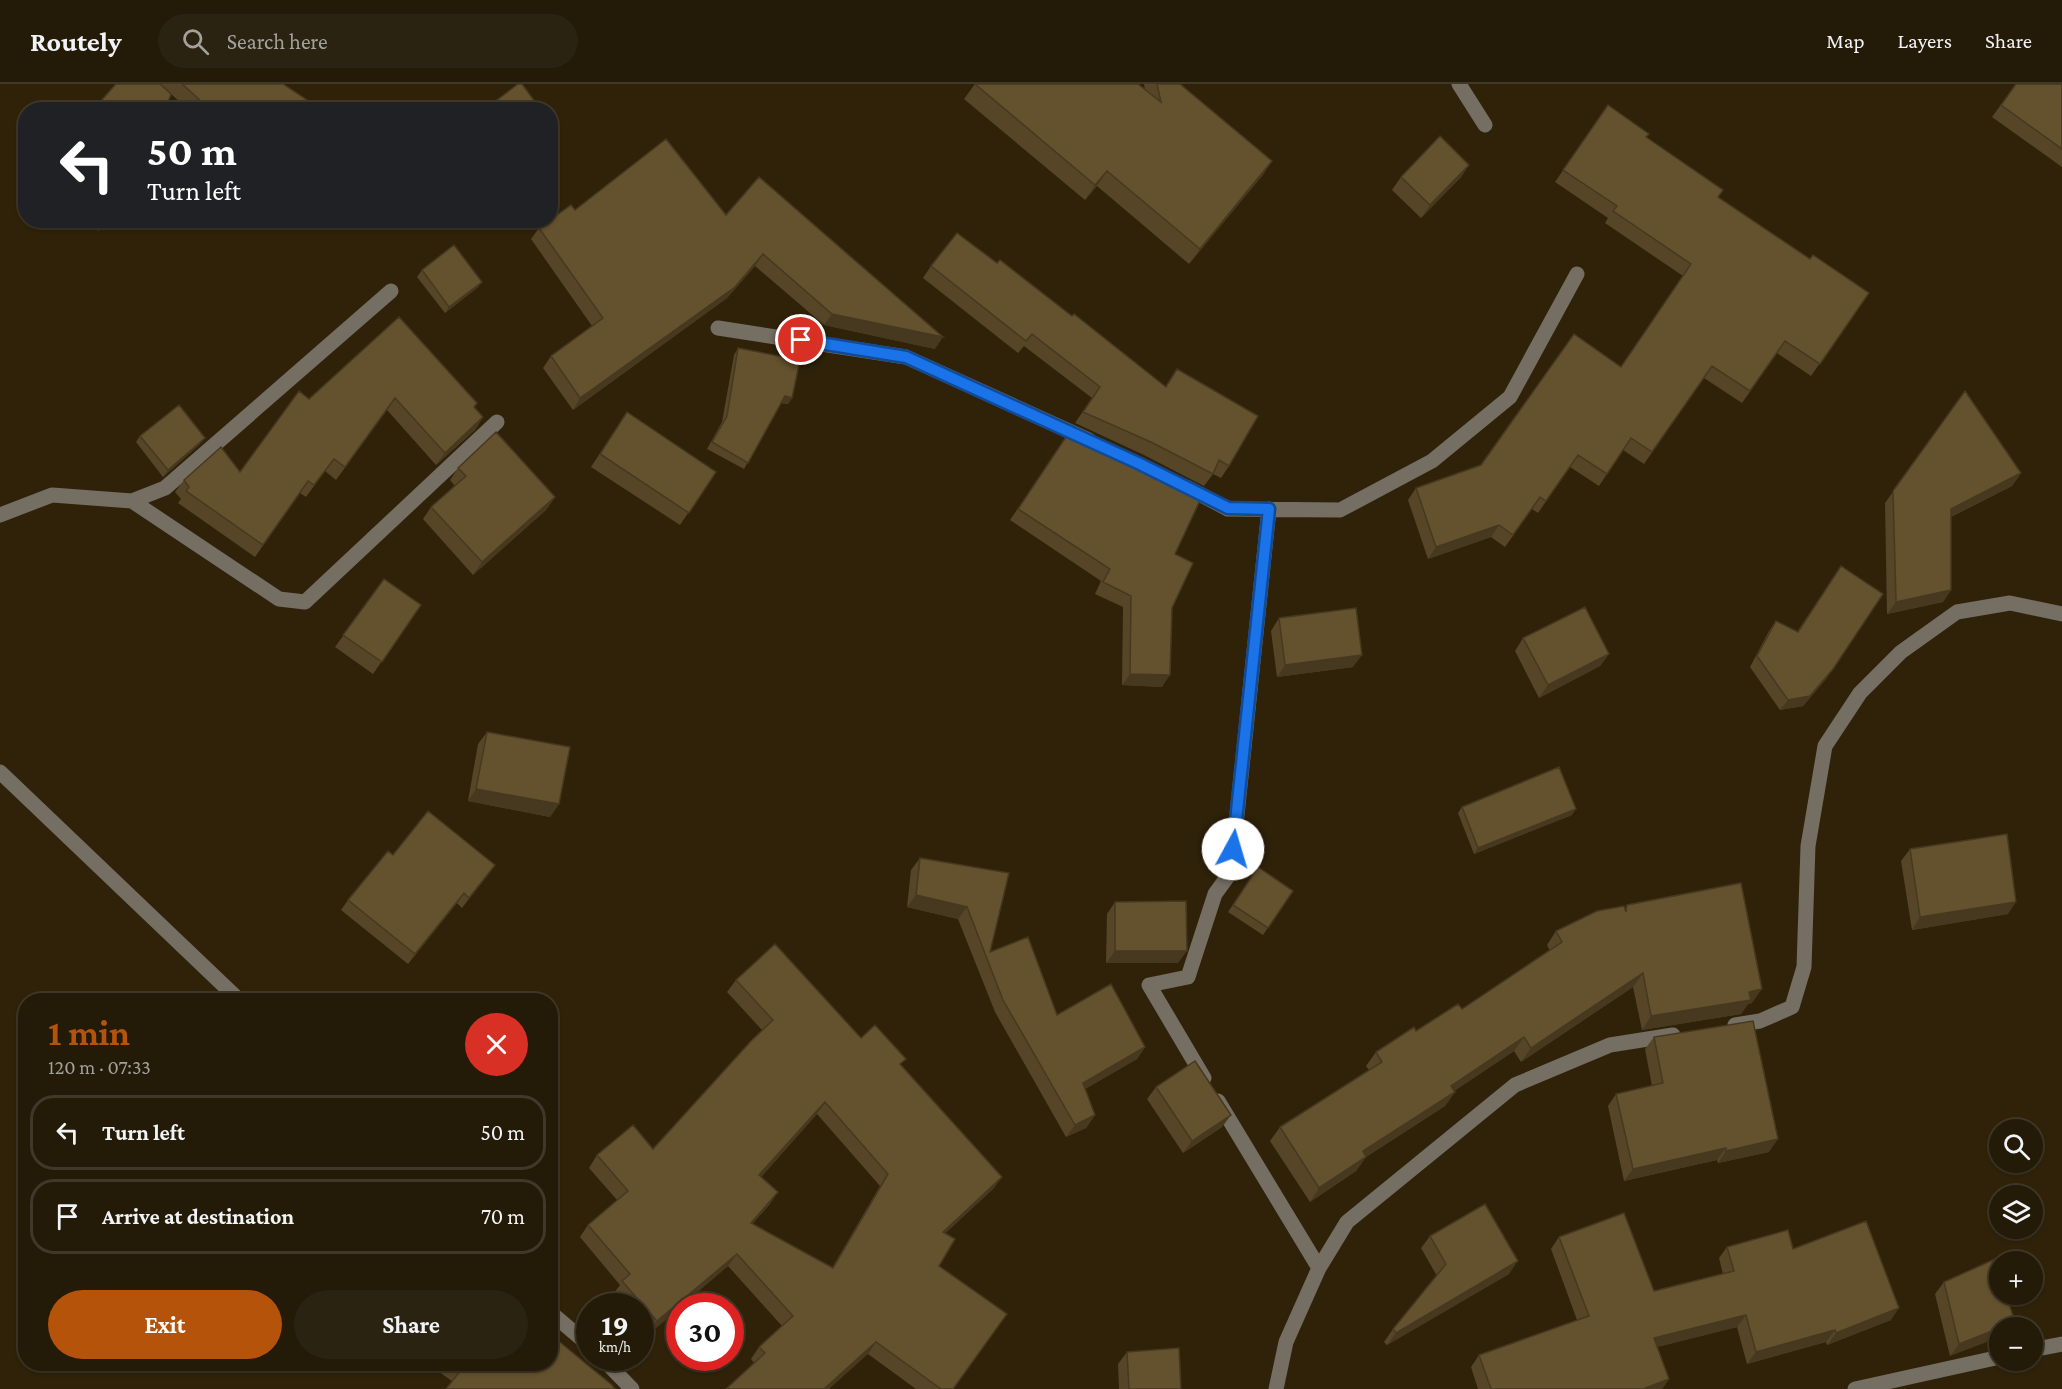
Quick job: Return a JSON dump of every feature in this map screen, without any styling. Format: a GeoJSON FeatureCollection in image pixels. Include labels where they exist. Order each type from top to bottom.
{"type":"FeatureCollection","features":[{"type":"Feature","properties":{"kind":"street"},"geometry":{"type":"LineString","coordinates":[[1459,84],[1485,125]]}},
{"type":"Feature","properties":{"kind":"street"},"geometry":{"type":"LineString","coordinates":[[1170,479],[1228,508],[1340,510],[1432,461],[1510,397],[1577,274]]}},
{"type":"Feature","properties":{"kind":"street"},"geometry":{"type":"LineString","coordinates":[[0,515],[52,495],[132,501],[165,488],[391,291]]}},
{"type":"Feature","properties":{"kind":"street"},"geometry":{"type":"LineString","coordinates":[[718,328],[906,357],[1097,444]]}},
{"type":"Feature","properties":{"kind":"street"},"geometry":{"type":"LineString","coordinates":[[132,501],[279,599],[305,602],[497,422]]}},
{"type":"Feature","properties":{"kind":"street"},"geometry":{"type":"LineString","coordinates":[[1269,509],[1231,872],[1215,894],[1188,978],[1149,985],[1319,1268]]}},
{"type":"Feature","properties":{"kind":"street"},"geometry":{"type":"LineString","coordinates":[[1725,1027],[1760,1021],[1792,1008],[1804,967],[1808,846],[1825,746],[1860,693],[1901,652],[1957,612],[2010,603],[2062,614]]}},
{"type":"Feature","properties":{"kind":"street"},"geometry":{"type":"LineString","coordinates":[[0,772],[231,993]]}},
{"type":"Feature","properties":{"kind":"street"},"geometry":{"type":"LineString","coordinates":[[1276,1389],[1286,1342],[1319,1268],[1347,1222],[1515,1085],[1610,1045],[1690,1032]]}},
{"type":"Feature","properties":{"kind":"street"},"geometry":{"type":"LineString","coordinates":[[558,1319],[576,1334]]}},
{"type":"Feature","properties":{"kind":"street"},"geometry":{"type":"LineString","coordinates":[[2043,1348],[2062,1344]]}},
{"type":"Feature","properties":{"kind":"street"},"geometry":{"type":"LineString","coordinates":[[1854,1389],[1989,1359]]}},
{"type":"Feature","properties":{"kind":"street"},"geometry":{"type":"LineString","coordinates":[[615,1371],[632,1389]]}},
{"type":"Feature","properties":{"kind":"building"},"geometry":{"type":"Polygon","coordinates":[[[116,84],[160,84],[171,94],[168,102],[100,102],[116,84]]]}},
{"type":"Feature","properties":{"kind":"building"},"geometry":{"type":"Polygon","coordinates":[[[182,84],[283,84],[310,102],[202,102],[182,84]]]}},
{"type":"Feature","properties":{"kind":"building"},"geometry":{"type":"Polygon","coordinates":[[[518,84],[522,84],[535,102],[494,102],[518,84]]]}},
{"type":"Feature","properties":{"kind":"building"},"geometry":{"type":"Polygon","coordinates":[[[975,84],[1138,84],[1161,102],[1157,84],[1180,84],[1272,161],[1200,249],[1107,171],[1095,185],[975,84]]]}},
{"type":"Feature","properties":{"kind":"building"},"geometry":{"type":"Polygon","coordinates":[[[2016,84],[2062,84],[2062,149],[2001,105],[2016,84]]]}},
{"type":"Feature","properties":{"kind":"building"},"geometry":{"type":"Polygon","coordinates":[[[1608,105],[1649,134],[1646,137],[1723,190],[1718,197],[1810,259],[1813,255],[1869,293],[1820,364],[1785,341],[1750,391],[1712,366],[1652,452],[1631,438],[1607,474],[1578,455],[1546,501],[1540,497],[1513,535],[1499,525],[1436,547],[1416,488],[1481,465],[1574,334],[1621,367],[1691,264],[1613,211],[1617,206],[1563,170],[1608,105]]]}},
{"type":"Feature","properties":{"kind":"building"},"geometry":{"type":"Polygon","coordinates":[[[1440,136],[1469,165],[1430,205],[1401,177],[1440,136]]]}},
{"type":"Feature","properties":{"kind":"building"},"geometry":{"type":"Polygon","coordinates":[[[666,139],[726,215],[759,177],[943,337],[832,314],[763,254],[735,287],[580,398],[551,356],[603,318],[539,228],[558,228],[558,214],[571,205],[575,210],[666,139]]]}},
{"type":"Feature","properties":{"kind":"building"},"geometry":{"type":"Polygon","coordinates":[[[957,233],[997,263],[1000,260],[1072,316],[1074,314],[1166,387],[1177,369],[1258,416],[1229,466],[1219,460],[1213,474],[1153,443],[1083,412],[1100,387],[1032,334],[1026,341],[931,266],[957,233]]]}},
{"type":"Feature","properties":{"kind":"building"},"geometry":{"type":"Polygon","coordinates":[[[454,245],[482,282],[449,307],[422,270],[454,245]]]}},
{"type":"Feature","properties":{"kind":"building"},"geometry":{"type":"Polygon","coordinates":[[[399,317],[477,403],[474,407],[483,417],[445,453],[395,398],[345,467],[334,459],[314,485],[308,481],[263,545],[186,491],[189,487],[184,480],[221,447],[240,472],[299,391],[309,399],[399,317]]]}},
{"type":"Feature","properties":{"kind":"building"},"geometry":{"type":"Polygon","coordinates":[[[738,348],[800,360],[792,398],[785,396],[748,463],[712,442],[727,416],[738,348]]]}},
{"type":"Feature","properties":{"kind":"building"},"geometry":{"type":"Polygon","coordinates":[[[1965,391],[2021,473],[1951,509],[1951,590],[1896,602],[1893,491],[1965,391]]]}},
{"type":"Feature","properties":{"kind":"building"},"geometry":{"type":"Polygon","coordinates":[[[179,405],[205,438],[168,470],[140,436],[179,405]]]}},
{"type":"Feature","properties":{"kind":"building"},"geometry":{"type":"Polygon","coordinates":[[[627,412],[716,472],[689,513],[600,454],[627,412]]]}},
{"type":"Feature","properties":{"kind":"building"},"geometry":{"type":"Polygon","coordinates":[[[1072,428],[1204,492],[1175,554],[1193,563],[1172,608],[1170,675],[1130,674],[1131,596],[1103,582],[1110,569],[1018,509],[1072,428]]]}},
{"type":"Feature","properties":{"kind":"building"},"geometry":{"type":"Polygon","coordinates":[[[496,432],[555,497],[482,562],[431,507],[466,476],[458,468],[496,432]]]}},
{"type":"Feature","properties":{"kind":"building"},"geometry":{"type":"Polygon","coordinates":[[[1841,566],[1883,594],[1833,669],[1810,696],[1788,700],[1757,656],[1776,621],[1798,632],[1841,566]]]}},
{"type":"Feature","properties":{"kind":"building"},"geometry":{"type":"Polygon","coordinates":[[[384,579],[421,605],[382,662],[343,635],[384,579]]]}},
{"type":"Feature","properties":{"kind":"building"},"geometry":{"type":"Polygon","coordinates":[[[1585,607],[1609,654],[1548,685],[1523,638],[1585,607]]]}},
{"type":"Feature","properties":{"kind":"building"},"geometry":{"type":"Polygon","coordinates":[[[1356,608],[1362,655],[1285,665],[1279,618],[1356,608]]]}},
{"type":"Feature","properties":{"kind":"building"},"geometry":{"type":"Polygon","coordinates":[[[487,732],[570,747],[559,804],[476,789],[487,732]]]}},
{"type":"Feature","properties":{"kind":"building"},"geometry":{"type":"Polygon","coordinates":[[[1559,767],[1576,809],[1478,848],[1462,807],[1559,767]]]}},
{"type":"Feature","properties":{"kind":"building"},"geometry":{"type":"Polygon","coordinates":[[[428,811],[495,865],[469,898],[464,893],[415,954],[348,900],[388,851],[393,855],[428,811]]]}},
{"type":"Feature","properties":{"kind":"building"},"geometry":{"type":"Polygon","coordinates":[[[2007,834],[2016,902],[1920,917],[1910,849],[2007,834]]]}},
{"type":"Feature","properties":{"kind":"building"},"geometry":{"type":"Polygon","coordinates":[[[920,858],[1009,873],[990,952],[1028,937],[1057,1015],[1111,984],[1145,1047],[1083,1083],[1095,1115],[1075,1125],[1003,1000],[967,907],[916,895],[920,858]]]}},
{"type":"Feature","properties":{"kind":"building"},"geometry":{"type":"Polygon","coordinates":[[[1258,867],[1293,891],[1268,928],[1233,905],[1258,867]]]}},
{"type":"Feature","properties":{"kind":"building"},"geometry":{"type":"Polygon","coordinates":[[[1741,883],[1762,989],[1749,992],[1751,1000],[1651,1016],[1643,973],[1531,1048],[1524,1037],[1451,1086],[1455,1092],[1363,1151],[1366,1157],[1319,1188],[1280,1127],[1382,1062],[1376,1052],[1414,1027],[1416,1031],[1458,1004],[1462,1009],[1562,942],[1556,931],[1597,911],[1624,906],[1626,912],[1627,905],[1741,883]]]}},
{"type":"Feature","properties":{"kind":"building"},"geometry":{"type":"Polygon","coordinates":[[[1186,901],[1187,951],[1115,951],[1115,902],[1186,901]]]}},
{"type":"Feature","properties":{"kind":"building"},"geometry":{"type":"Polygon","coordinates":[[[775,944],[861,1038],[875,1025],[906,1059],[900,1064],[1002,1177],[943,1232],[955,1239],[939,1266],[1007,1314],[953,1389],[941,1389],[876,1342],[824,1389],[726,1389],[765,1353],[759,1347],[793,1316],[737,1254],[690,1293],[666,1293],[666,1313],[657,1321],[654,1318],[654,1293],[632,1293],[622,1281],[630,1274],[588,1225],[628,1191],[597,1155],[633,1125],[653,1149],[751,1041],[773,1020],[736,980],[775,944]],[[825,1102],[759,1175],[778,1192],[751,1223],[833,1268],[888,1174],[825,1102]]]}},
{"type":"Feature","properties":{"kind":"building"},"geometry":{"type":"Polygon","coordinates":[[[1753,1021],[1778,1139],[1633,1169],[1616,1094],[1663,1083],[1654,1037],[1753,1021]]]}},
{"type":"Feature","properties":{"kind":"building"},"geometry":{"type":"Polygon","coordinates":[[[1195,1061],[1231,1115],[1192,1141],[1156,1087],[1195,1061]]]}},
{"type":"Feature","properties":{"kind":"building"},"geometry":{"type":"Polygon","coordinates":[[[1485,1204],[1518,1261],[1396,1333],[1393,1329],[1446,1264],[1430,1236],[1485,1204]]]}},
{"type":"Feature","properties":{"kind":"building"},"geometry":{"type":"Polygon","coordinates":[[[1624,1213],[1654,1291],[1734,1271],[1727,1247],[1788,1230],[1793,1249],[1866,1221],[1899,1308],[1836,1333],[1835,1330],[1756,1352],[1746,1315],[1654,1338],[1669,1379],[1643,1389],[1491,1389],[1479,1355],[1589,1316],[1559,1237],[1624,1213]]]}},
{"type":"Feature","properties":{"kind":"building"},"geometry":{"type":"Polygon","coordinates":[[[1989,1262],[1989,1305],[2010,1305],[2013,1317],[1989,1317],[1989,1332],[1959,1344],[1944,1282],[1989,1262]]]}},
{"type":"Feature","properties":{"kind":"building"},"geometry":{"type":"Polygon","coordinates":[[[558,1341],[576,1355],[576,1371],[595,1371],[615,1389],[446,1389],[460,1371],[558,1371],[558,1341]]]}},
{"type":"Feature","properties":{"kind":"building"},"geometry":{"type":"Polygon","coordinates":[[[1179,1348],[1181,1389],[1129,1389],[1127,1352],[1179,1348]]]}},
{"type":"Feature","properties":{"kind":"route"},"geometry":{"type":"LineString","coordinates":[[801,340],[906,357],[1140,464],[1228,508],[1269,509],[1233,849]]}}]}
